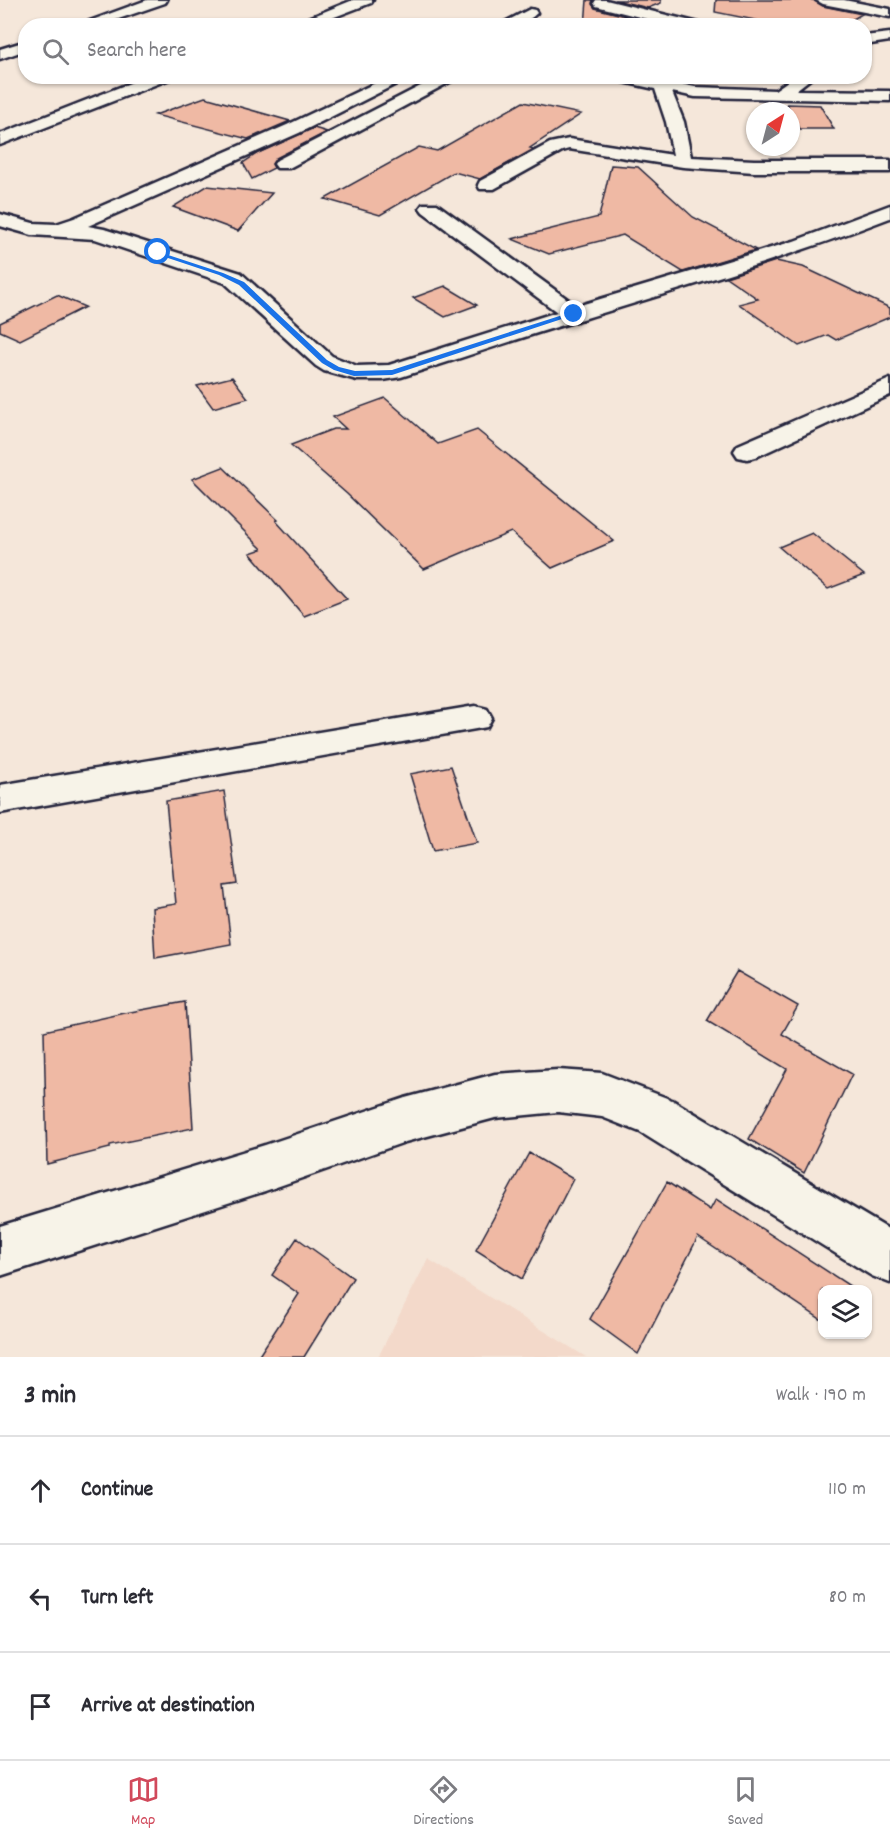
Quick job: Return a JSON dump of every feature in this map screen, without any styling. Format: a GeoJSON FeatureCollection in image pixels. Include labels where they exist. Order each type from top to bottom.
{"type":"FeatureCollection","features":[{"type":"Feature","properties":{"kind":"street"},"geometry":{"type":"LineString","coordinates":[[107,18],[160,0]]}},
{"type":"Feature","properties":{"kind":"street"},"geometry":{"type":"LineString","coordinates":[[318,18],[366,0]]}},
{"type":"Feature","properties":{"kind":"street"},"geometry":{"type":"LineString","coordinates":[[822,0],[890,13]]}},
{"type":"Feature","properties":{"kind":"street"},"geometry":{"type":"LineString","coordinates":[[601,3],[662,18]]}},
{"type":"Feature","properties":{"kind":"street"},"geometry":{"type":"LineString","coordinates":[[520,18],[530,13]]}},
{"type":"Feature","properties":{"kind":"street"},"geometry":{"type":"LineString","coordinates":[[9,35],[18,37]]}},
{"type":"Feature","properties":{"kind":"street"},"geometry":{"type":"LineString","coordinates":[[872,40],[890,38]]}},
{"type":"Feature","properties":{"kind":"street"},"geometry":{"type":"LineString","coordinates":[[0,54],[18,48]]}},
{"type":"Feature","properties":{"kind":"street"},"geometry":{"type":"LineString","coordinates":[[0,140],[144,84]]}},
{"type":"Feature","properties":{"kind":"street"},"geometry":{"type":"LineString","coordinates":[[0,220],[19,228],[53,230],[84,226],[387,84]]}},
{"type":"Feature","properties":{"kind":"street"},"geometry":{"type":"LineString","coordinates":[[283,164],[438,84]]}},
{"type":"Feature","properties":{"kind":"street"},"geometry":{"type":"LineString","coordinates":[[649,84],[715,94],[890,96]]}},
{"type":"Feature","properties":{"kind":"street"},"geometry":{"type":"LineString","coordinates":[[778,95],[794,84]]}},
{"type":"Feature","properties":{"kind":"street"},"geometry":{"type":"LineString","coordinates":[[662,87],[675,122],[683,162]]}},
{"type":"Feature","properties":{"kind":"street"},"geometry":{"type":"LineString","coordinates":[[487,185],[556,147],[569,144],[683,162],[890,166]]}},
{"type":"Feature","properties":{"kind":"street"},"geometry":{"type":"LineString","coordinates":[[430,208],[574,314]]}},
{"type":"Feature","properties":{"kind":"street"},"geometry":{"type":"LineString","coordinates":[[84,226],[232,278],[242,284],[324,361],[336,369],[354,374],[392,372],[574,314],[714,273],[890,212]]}},
{"type":"Feature","properties":{"kind":"street"},"geometry":{"type":"LineString","coordinates":[[747,451],[890,386]]}},
{"type":"Feature","properties":{"kind":"street"},"geometry":{"type":"LineString","coordinates":[[0,799],[476,718]]}},
{"type":"Feature","properties":{"kind":"street"},"geometry":{"type":"LineString","coordinates":[[0,1251],[265,1168],[405,1120],[495,1096],[558,1091],[602,1095],[656,1116],[890,1258]]}},
{"type":"Feature","properties":{"kind":"shaded area"},"geometry":{"type":"Polygon","coordinates":[[[428,1259],[586,1357],[378,1357],[428,1259]]]}},
{"type":"Feature","properties":{"kind":"building"},"geometry":{"type":"Polygon","coordinates":[[[587,0],[593,0],[592,4],[595,8],[626,16],[621,18],[586,18],[587,0]]]}},
{"type":"Feature","properties":{"kind":"building"},"geometry":{"type":"Polygon","coordinates":[[[615,0],[661,0],[661,3],[648,8],[615,0]]]}},
{"type":"Feature","properties":{"kind":"building"},"geometry":{"type":"Polygon","coordinates":[[[716,0],[814,0],[823,6],[862,14],[855,18],[745,18],[715,12],[716,0]]]}},
{"type":"Feature","properties":{"kind":"building"},"geometry":{"type":"Polygon","coordinates":[[[205,97],[290,121],[248,139],[155,115],[205,97]]]}},
{"type":"Feature","properties":{"kind":"building"},"geometry":{"type":"Polygon","coordinates":[[[523,102],[581,114],[530,148],[534,149],[480,179],[454,172],[380,215],[325,199],[419,147],[437,151],[523,102]]]}},
{"type":"Feature","properties":{"kind":"building"},"geometry":{"type":"Polygon","coordinates":[[[800,104],[820,105],[834,129],[800,129],[800,104]]]}},
{"type":"Feature","properties":{"kind":"building"},"geometry":{"type":"Polygon","coordinates":[[[314,128],[327,132],[276,158],[272,164],[274,168],[252,179],[243,163],[258,153],[314,128]]]}},
{"type":"Feature","properties":{"kind":"building"},"geometry":{"type":"Polygon","coordinates":[[[611,165],[638,167],[693,217],[756,250],[683,272],[623,235],[549,254],[512,239],[599,217],[611,165]]]}},
{"type":"Feature","properties":{"kind":"building"},"geometry":{"type":"Polygon","coordinates":[[[207,186],[272,193],[238,231],[173,207],[207,186]]]}},
{"type":"Feature","properties":{"kind":"building"},"geometry":{"type":"Polygon","coordinates":[[[776,261],[803,267],[890,308],[890,317],[836,340],[828,335],[799,346],[739,304],[758,299],[726,277],[776,261]]]}},
{"type":"Feature","properties":{"kind":"building"},"geometry":{"type":"Polygon","coordinates":[[[445,286],[477,305],[445,317],[413,298],[445,286]]]}},
{"type":"Feature","properties":{"kind":"building"},"geometry":{"type":"Polygon","coordinates":[[[57,295],[85,307],[20,340],[0,331],[0,323],[57,295]]]}},
{"type":"Feature","properties":{"kind":"building"},"geometry":{"type":"Polygon","coordinates":[[[232,377],[248,398],[213,408],[197,386],[232,377]]]}},
{"type":"Feature","properties":{"kind":"building"},"geometry":{"type":"Polygon","coordinates":[[[385,398],[438,444],[477,430],[614,541],[552,568],[511,532],[424,569],[347,494],[291,445],[333,429],[346,429],[333,417],[385,398]]]}},
{"type":"Feature","properties":{"kind":"building"},"geometry":{"type":"Polygon","coordinates":[[[223,467],[278,520],[276,521],[347,599],[304,616],[250,553],[262,549],[192,479],[223,467]]]}},
{"type":"Feature","properties":{"kind":"building"},"geometry":{"type":"Polygon","coordinates":[[[812,533],[864,575],[828,589],[779,547],[812,533]]]}},
{"type":"Feature","properties":{"kind":"building"},"geometry":{"type":"Polygon","coordinates":[[[451,766],[477,843],[433,851],[410,774],[451,766]]]}},
{"type":"Feature","properties":{"kind":"building"},"geometry":{"type":"Polygon","coordinates":[[[224,791],[237,884],[224,886],[231,944],[155,958],[152,908],[176,904],[166,801],[224,791]]]}},
{"type":"Feature","properties":{"kind":"building"},"geometry":{"type":"Polygon","coordinates":[[[737,971],[798,1006],[782,1034],[852,1074],[804,1173],[749,1139],[787,1069],[707,1021],[737,971]]]}},
{"type":"Feature","properties":{"kind":"building"},"geometry":{"type":"Polygon","coordinates":[[[185,1002],[193,1128],[110,1145],[110,1148],[47,1164],[44,1031],[185,1002]]]}},
{"type":"Feature","properties":{"kind":"building"},"geometry":{"type":"Polygon","coordinates":[[[529,1153],[573,1179],[522,1279],[476,1250],[529,1153]]]}},
{"type":"Feature","properties":{"kind":"building"},"geometry":{"type":"Polygon","coordinates":[[[667,1182],[710,1210],[716,1199],[848,1285],[818,1285],[818,1317],[698,1237],[638,1354],[590,1319],[667,1182]]]}},
{"type":"Feature","properties":{"kind":"building"},"geometry":{"type":"Polygon","coordinates":[[[297,1238],[353,1278],[304,1357],[258,1357],[299,1294],[272,1275],[297,1238]]]}},
{"type":"Feature","properties":{"kind":"route"},"geometry":{"type":"LineString","coordinates":[[158,252],[232,278],[242,284],[324,361],[336,369],[354,374],[370,375],[392,372],[574,314]]}}]}
